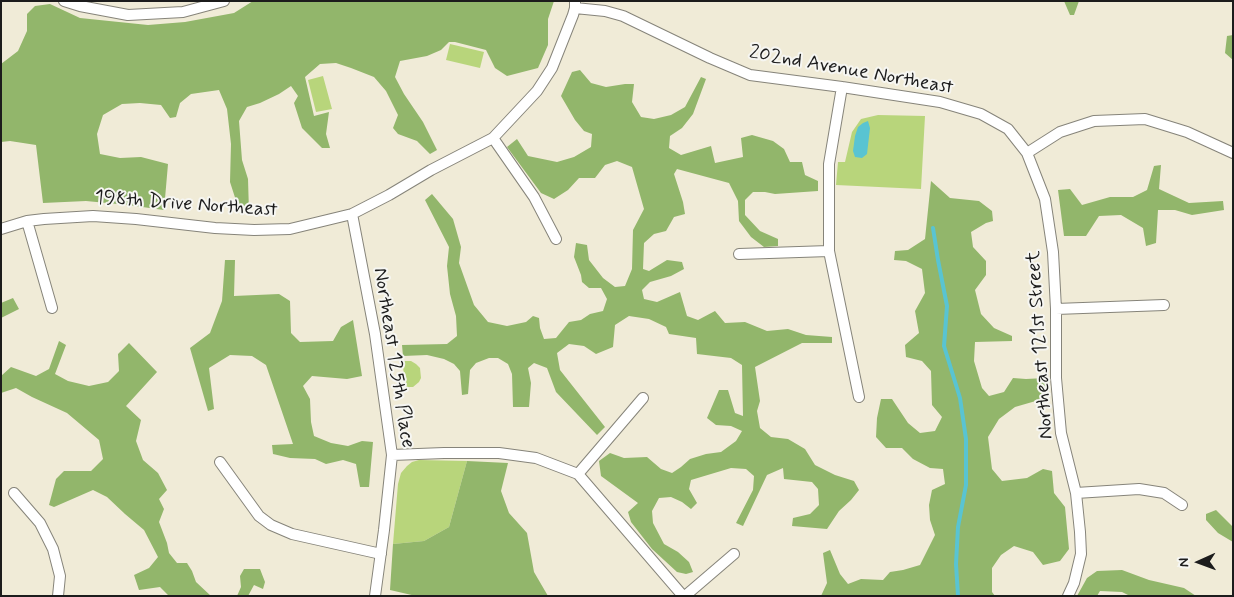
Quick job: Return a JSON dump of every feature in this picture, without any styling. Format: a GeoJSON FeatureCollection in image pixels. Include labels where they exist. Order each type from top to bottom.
{"type":"FeatureCollection","features":[{"type":"Feature","properties":{"kind":"street"},"geometry":{"type":"LineString","coordinates":[[64,1],[128,15],[184,12],[224,1]]}},
{"type":"Feature","properties":{"kind":"street","name":"202nd Avenue Northeast"},"geometry":{"type":"LineString","coordinates":[[575,4],[629,18],[710,58],[750,75],[940,102],[981,114],[1008,129],[1027,153]]}},
{"type":"Feature","properties":{"kind":"street","name":"198th Drive Northeast"},"geometry":{"type":"LineString","coordinates":[[1,229],[27,221],[93,216],[215,228],[290,229],[352,214],[431,170],[494,138],[537,91],[552,68],[575,4]]}},
{"type":"Feature","properties":{"kind":"street"},"geometry":{"type":"LineString","coordinates":[[842,87],[829,164],[829,251],[859,397]]}},
{"type":"Feature","properties":{"kind":"street"},"geometry":{"type":"LineString","coordinates":[[1027,153],[1060,132],[1094,121],[1145,119],[1187,132],[1233,153]]}},
{"type":"Feature","properties":{"kind":"street"},"geometry":{"type":"LineString","coordinates":[[494,138],[534,197],[556,240]]}},
{"type":"Feature","properties":{"kind":"street","name":"Northeast 121st Street"},"geometry":{"type":"LineString","coordinates":[[1027,153],[1045,199],[1054,252],[1056,378],[1061,433],[1076,493],[1080,532],[1081,554],[1074,582],[1068,596]]}},
{"type":"Feature","properties":{"kind":"street","name":"Northeast 125th Place"},"geometry":{"type":"LineString","coordinates":[[352,214],[376,334],[392,455],[375,596]]}},
{"type":"Feature","properties":{"kind":"street"},"geometry":{"type":"LineString","coordinates":[[27,221],[52,308]]}},
{"type":"Feature","properties":{"kind":"street"},"geometry":{"type":"LineString","coordinates":[[739,254],[829,251]]}},
{"type":"Feature","properties":{"kind":"street"},"geometry":{"type":"LineString","coordinates":[[1056,309],[1164,306]]}},
{"type":"Feature","properties":{"kind":"street"},"geometry":{"type":"LineString","coordinates":[[578,474],[643,398]]}},
{"type":"Feature","properties":{"kind":"street"},"geometry":{"type":"LineString","coordinates":[[392,455],[499,453],[536,458],[578,474],[684,596],[734,554]]}},
{"type":"Feature","properties":{"kind":"street"},"geometry":{"type":"LineString","coordinates":[[220,462],[259,516],[271,525],[292,534],[381,554]]}},
{"type":"Feature","properties":{"kind":"street"},"geometry":{"type":"LineString","coordinates":[[1076,493],[1139,489],[1164,493],[1182,505]]}},
{"type":"Feature","properties":{"kind":"street"},"geometry":{"type":"LineString","coordinates":[[14,493],[40,523],[53,549],[60,576],[58,596]]}},
{"type":"Feature","properties":{"kind":"green space"},"geometry":{"type":"Polygon","coordinates":[[[253,1],[554,1],[548,19],[548,45],[538,68],[507,76],[495,68],[486,50],[455,42],[449,42],[441,50],[427,56],[400,61],[395,77],[423,122],[437,150],[430,154],[417,141],[398,134],[393,128],[398,115],[386,91],[374,77],[336,63],[320,64],[305,77],[314,116],[329,112],[326,134],[330,148],[322,148],[302,128],[294,103],[298,96],[291,86],[279,94],[247,107],[239,121],[242,160],[248,179],[249,212],[240,213],[230,182],[231,144],[227,109],[219,90],[191,94],[180,103],[176,117],[170,118],[161,105],[140,103],[122,104],[103,115],[97,134],[100,154],[120,158],[141,157],[168,164],[164,210],[86,201],[43,203],[36,145],[10,141],[1,142],[1,64],[18,51],[27,31],[27,14],[35,6],[50,4],[80,18],[148,25],[185,22],[234,13],[253,1]]]}},
{"type":"Feature","properties":{"kind":"green space"},"geometry":{"type":"Polygon","coordinates":[[[1064,1],[1079,1],[1074,15],[1070,15],[1064,1]]]}},
{"type":"Feature","properties":{"kind":"green space"},"geometry":{"type":"Polygon","coordinates":[[[1233,35],[1233,60],[1225,53],[1227,36],[1233,35]]]}},
{"type":"Feature","properties":{"kind":"green space"},"geometry":{"type":"Polygon","coordinates":[[[450,44],[484,52],[480,68],[446,60],[450,44]]]}},
{"type":"Feature","properties":{"kind":"green space"},"geometry":{"type":"Polygon","coordinates":[[[580,70],[591,83],[606,87],[634,84],[632,102],[641,117],[654,119],[671,115],[685,107],[701,77],[706,79],[693,114],[682,128],[670,136],[669,148],[681,155],[711,146],[715,163],[743,157],[741,138],[752,135],[773,141],[784,149],[790,162],[802,162],[805,175],[818,181],[818,191],[775,194],[753,192],[745,200],[745,215],[760,231],[778,239],[778,246],[764,247],[751,237],[739,221],[738,201],[729,183],[677,169],[674,174],[685,214],[674,217],[666,231],[654,234],[644,243],[643,269],[649,271],[667,260],[682,262],[684,269],[671,276],[650,282],[642,290],[644,299],[657,302],[680,292],[687,316],[698,320],[715,311],[725,323],[745,322],[767,331],[788,329],[806,335],[832,337],[832,343],[802,343],[755,367],[760,401],[757,411],[760,428],[771,437],[788,439],[805,449],[815,465],[835,475],[854,481],[859,490],[839,511],[827,529],[792,526],[793,518],[810,514],[819,505],[818,489],[812,482],[784,479],[783,468],[767,475],[743,526],[736,523],[753,490],[754,476],[746,469],[731,468],[691,480],[689,489],[697,503],[691,509],[671,497],[659,498],[652,511],[653,523],[664,544],[678,552],[689,562],[693,572],[686,574],[677,572],[652,549],[631,522],[628,512],[638,503],[601,476],[599,461],[610,453],[624,458],[647,457],[661,469],[672,473],[690,459],[721,452],[736,441],[742,431],[731,426],[716,425],[707,418],[719,390],[728,390],[735,413],[743,416],[742,365],[731,358],[697,354],[696,338],[669,334],[666,327],[649,319],[629,316],[615,325],[613,347],[596,354],[584,346],[569,344],[557,353],[560,370],[605,427],[597,435],[556,392],[547,368],[534,363],[528,368],[531,383],[529,407],[513,407],[512,374],[508,364],[498,358],[489,358],[476,363],[470,370],[468,394],[462,395],[460,371],[454,364],[444,359],[427,355],[403,356],[402,345],[447,344],[457,336],[456,316],[450,294],[447,266],[449,247],[425,200],[432,194],[453,219],[461,247],[459,263],[474,305],[488,322],[507,326],[526,322],[533,316],[539,318],[544,339],[556,338],[569,322],[581,320],[590,314],[603,311],[607,299],[601,288],[589,288],[582,282],[574,257],[576,243],[587,245],[589,260],[603,278],[615,287],[625,286],[632,269],[633,230],[644,209],[632,167],[617,161],[605,165],[595,178],[579,178],[568,190],[554,199],[541,193],[507,147],[517,139],[528,156],[557,162],[574,157],[591,147],[592,134],[584,131],[575,120],[561,96],[572,72],[580,70]]]}},
{"type":"Feature","properties":{"kind":"green space"},"geometry":{"type":"Polygon","coordinates":[[[323,76],[332,109],[316,112],[308,80],[323,76]]]}},
{"type":"Feature","properties":{"kind":"green space"},"geometry":{"type":"Polygon","coordinates":[[[878,115],[925,116],[921,189],[836,185],[838,162],[845,162],[852,132],[861,119],[878,115]]]}},
{"type":"Feature","properties":{"kind":"green space"},"geometry":{"type":"Polygon","coordinates":[[[1161,165],[1159,189],[1189,203],[1223,201],[1224,210],[1192,215],[1175,210],[1158,210],[1156,243],[1146,246],[1143,228],[1121,215],[1099,216],[1086,236],[1064,236],[1058,190],[1070,189],[1082,205],[1110,197],[1133,197],[1147,190],[1154,166],[1161,165]]]}},
{"type":"Feature","properties":{"kind":"green space"},"geometry":{"type":"Polygon","coordinates":[[[931,181],[950,198],[979,201],[992,211],[993,221],[971,232],[973,247],[986,261],[986,275],[975,290],[981,314],[994,328],[1012,336],[1012,341],[975,342],[974,361],[982,388],[989,396],[1004,392],[1013,378],[1045,378],[1046,398],[1015,407],[999,419],[988,437],[992,469],[1002,481],[1027,478],[1043,469],[1052,471],[1054,493],[1065,507],[1069,549],[1060,561],[1043,565],[1033,552],[1014,546],[1001,555],[992,568],[992,592],[995,596],[821,596],[827,583],[823,553],[830,550],[840,574],[848,584],[861,579],[883,580],[890,572],[920,565],[935,535],[930,520],[929,505],[932,490],[945,484],[943,469],[930,468],[913,459],[902,448],[886,448],[876,437],[881,399],[892,399],[908,423],[920,433],[935,431],[942,417],[932,405],[931,371],[922,361],[906,357],[905,345],[919,333],[915,311],[925,293],[922,269],[906,261],[894,260],[895,251],[908,250],[925,239],[931,181]]]}},
{"type":"Feature","properties":{"kind":"green space"},"geometry":{"type":"Polygon","coordinates":[[[225,260],[235,260],[234,296],[279,294],[290,301],[291,333],[300,342],[333,341],[341,327],[353,320],[362,376],[347,379],[312,376],[303,386],[310,399],[314,436],[331,443],[348,446],[362,441],[373,442],[369,487],[360,487],[356,464],[343,460],[326,464],[315,459],[290,458],[273,454],[272,445],[293,444],[266,365],[252,356],[230,355],[209,368],[214,409],[208,411],[190,348],[210,333],[222,301],[225,260]]]}},
{"type":"Feature","properties":{"kind":"green space"},"geometry":{"type":"Polygon","coordinates":[[[13,298],[19,309],[1,318],[1,303],[13,298]]]}},
{"type":"Feature","properties":{"kind":"green space"},"geometry":{"type":"Polygon","coordinates":[[[59,341],[66,345],[55,374],[68,381],[89,386],[108,382],[119,371],[118,354],[129,343],[157,372],[126,406],[141,420],[136,441],[143,460],[158,473],[167,490],[159,499],[164,509],[159,522],[169,553],[177,563],[187,563],[196,582],[211,596],[169,596],[160,587],[139,590],[134,575],[149,568],[158,557],[144,530],[107,497],[93,490],[54,507],[49,505],[56,479],[64,471],[91,471],[103,459],[99,440],[67,413],[16,388],[1,393],[1,376],[11,367],[36,376],[49,369],[59,341]]]}},
{"type":"Feature","properties":{"kind":"green space"},"geometry":{"type":"Polygon","coordinates":[[[402,361],[411,361],[420,368],[421,378],[413,387],[406,387],[402,361]]]}},
{"type":"Feature","properties":{"kind":"green space"},"geometry":{"type":"Polygon","coordinates":[[[419,460],[467,461],[449,527],[424,541],[393,544],[398,484],[401,473],[412,462],[419,460]]]}},
{"type":"Feature","properties":{"kind":"green space"},"geometry":{"type":"Polygon","coordinates":[[[467,461],[508,463],[501,491],[509,513],[527,533],[534,572],[548,596],[416,596],[390,590],[393,544],[424,541],[449,527],[467,461]]]}},
{"type":"Feature","properties":{"kind":"green space"},"geometry":{"type":"Polygon","coordinates":[[[1216,510],[1233,527],[1233,542],[1218,533],[1206,520],[1206,514],[1216,510]]]}},
{"type":"Feature","properties":{"kind":"green space"},"geometry":{"type":"Polygon","coordinates":[[[244,569],[260,569],[265,582],[263,589],[254,585],[248,596],[237,596],[241,587],[240,576],[244,569]]]}},
{"type":"Feature","properties":{"kind":"green space"},"geometry":{"type":"Polygon","coordinates":[[[1122,570],[1149,580],[1184,588],[1196,596],[1130,596],[1122,592],[1100,591],[1097,596],[1077,596],[1087,578],[1097,571],[1122,570]]]}},
{"type":"Feature","properties":{"kind":"water"},"geometry":{"type":"Polygon","coordinates":[[[868,121],[870,128],[867,154],[862,158],[855,157],[853,151],[858,127],[868,121]]]}},
{"type":"Feature","properties":{"kind":"waterway"},"geometry":{"type":"LineString","coordinates":[[933,228],[947,306],[944,346],[960,398],[966,439],[966,485],[958,527],[956,564],[958,596]]}}]}
